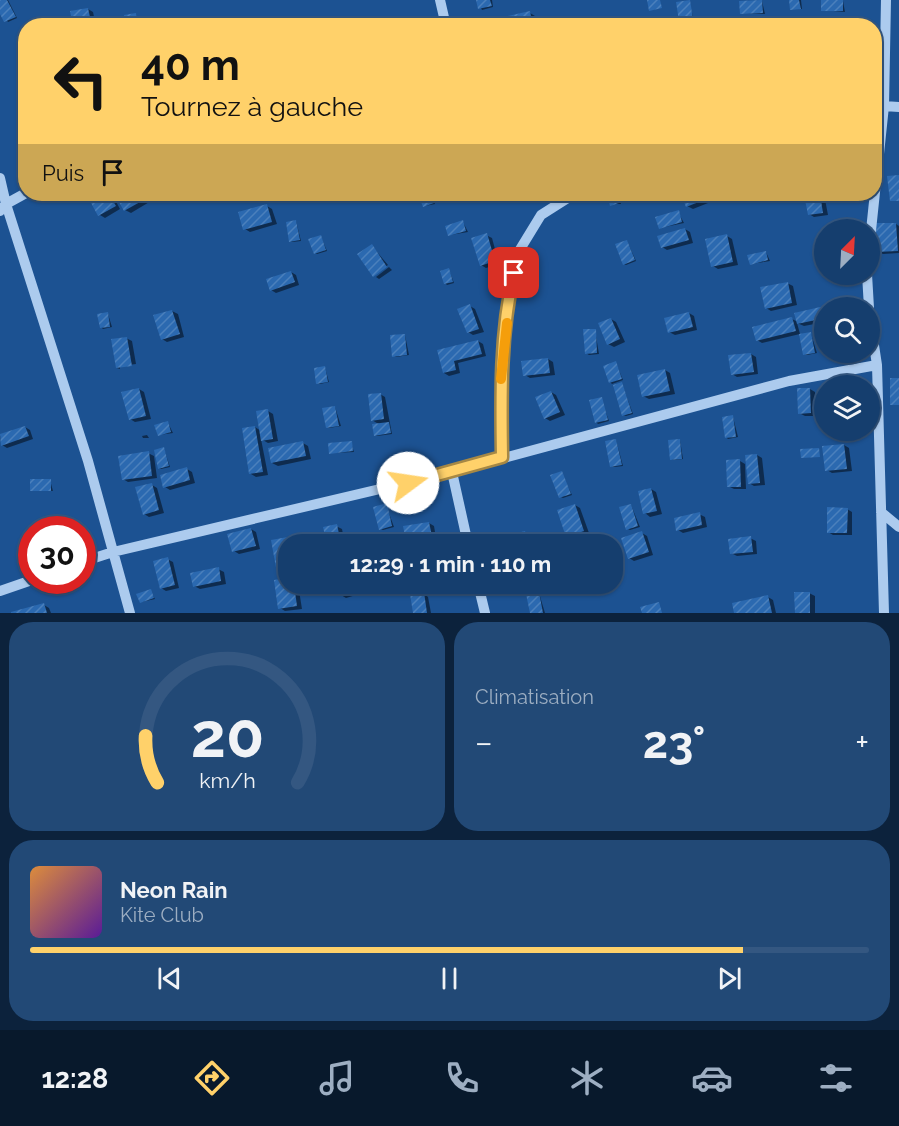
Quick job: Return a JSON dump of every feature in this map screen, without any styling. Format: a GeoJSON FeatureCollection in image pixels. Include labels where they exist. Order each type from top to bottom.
{"type":"FeatureCollection","features":[{"type":"Feature","properties":{"kind":"street"},"geometry":{"type":"LineString","coordinates":[[440,0],[444,18]]}},
{"type":"Feature","properties":{"kind":"street"},"geometry":{"type":"LineString","coordinates":[[882,125],[886,0]]}},
{"type":"Feature","properties":{"kind":"street"},"geometry":{"type":"LineString","coordinates":[[884,106],[899,107]]}},
{"type":"Feature","properties":{"kind":"street"},"geometry":{"type":"LineString","coordinates":[[0,178],[3,208],[78,429],[130,613]]}},
{"type":"Feature","properties":{"kind":"street"},"geometry":{"type":"LineString","coordinates":[[3,208],[18,198]]}},
{"type":"Feature","properties":{"kind":"street"},"geometry":{"type":"LineString","coordinates":[[502,457],[501,388],[509,296],[519,251],[541,215],[563,201]]}},
{"type":"Feature","properties":{"kind":"street"},"geometry":{"type":"LineString","coordinates":[[872,219],[874,201]]}},
{"type":"Feature","properties":{"kind":"street"},"geometry":{"type":"LineString","coordinates":[[96,557],[452,472],[789,381],[877,365],[881,578],[884,613]]}},
{"type":"Feature","properties":{"kind":"street"},"geometry":{"type":"LineString","coordinates":[[452,472],[466,534]]}},
{"type":"Feature","properties":{"kind":"street"},"geometry":{"type":"LineString","coordinates":[[881,512],[899,527]]}},
{"type":"Feature","properties":{"kind":"street"},"geometry":{"type":"LineString","coordinates":[[0,591],[18,585]]}},
{"type":"Feature","properties":{"kind":"street"},"geometry":{"type":"LineString","coordinates":[[480,594],[485,613]]}},
{"type":"Feature","properties":{"kind":"building"},"geometry":{"type":"Polygon","coordinates":[[[0,0],[7,0],[16,17],[4,22],[0,14],[0,0]]]}},
{"type":"Feature","properties":{"kind":"building"},"geometry":{"type":"Polygon","coordinates":[[[476,0],[490,0],[492,6],[478,9],[476,0]]]}},
{"type":"Feature","properties":{"kind":"building"},"geometry":{"type":"Polygon","coordinates":[[[647,0],[660,0],[662,8],[649,11],[647,0]]]}},
{"type":"Feature","properties":{"kind":"building"},"geometry":{"type":"Polygon","coordinates":[[[690,0],[693,18],[679,18],[676,2],[690,0]]]}},
{"type":"Feature","properties":{"kind":"building"},"geometry":{"type":"Polygon","coordinates":[[[762,0],[763,13],[740,14],[739,1],[762,0]]]}},
{"type":"Feature","properties":{"kind":"building"},"geometry":{"type":"Polygon","coordinates":[[[789,0],[799,0],[801,9],[790,10],[789,0]]]}},
{"type":"Feature","properties":{"kind":"building"},"geometry":{"type":"Polygon","coordinates":[[[821,0],[843,0],[843,11],[821,11],[821,0]]]}},
{"type":"Feature","properties":{"kind":"building"},"geometry":{"type":"Polygon","coordinates":[[[88,8],[90,18],[71,18],[70,11],[88,8]]]}},
{"type":"Feature","properties":{"kind":"building"},"geometry":{"type":"Polygon","coordinates":[[[530,11],[531,18],[503,18],[530,11]]]}},
{"type":"Feature","properties":{"kind":"building"},"geometry":{"type":"Polygon","coordinates":[[[136,13],[136,18],[124,18],[124,15],[136,13]]]}},
{"type":"Feature","properties":{"kind":"building"},"geometry":{"type":"Polygon","coordinates":[[[899,175],[899,201],[890,201],[887,176],[899,175]]]}},
{"type":"Feature","properties":{"kind":"building"},"geometry":{"type":"Polygon","coordinates":[[[90,201],[113,201],[116,206],[98,216],[90,201]]]}},
{"type":"Feature","properties":{"kind":"building"},"geometry":{"type":"Polygon","coordinates":[[[118,201],[142,201],[124,211],[118,201]]]}},
{"type":"Feature","properties":{"kind":"building"},"geometry":{"type":"Polygon","coordinates":[[[421,201],[433,201],[434,203],[423,207],[421,201]]]}},
{"type":"Feature","properties":{"kind":"building"},"geometry":{"type":"Polygon","coordinates":[[[609,201],[619,201],[619,203],[610,206],[609,201]]]}},
{"type":"Feature","properties":{"kind":"building"},"geometry":{"type":"Polygon","coordinates":[[[684,201],[701,201],[686,207],[684,201]]]}},
{"type":"Feature","properties":{"kind":"building"},"geometry":{"type":"Polygon","coordinates":[[[805,201],[821,201],[823,213],[808,215],[805,201]]]}},
{"type":"Feature","properties":{"kind":"building"},"geometry":{"type":"Polygon","coordinates":[[[267,204],[272,222],[243,230],[238,212],[267,204]]]}},
{"type":"Feature","properties":{"kind":"building"},"geometry":{"type":"Polygon","coordinates":[[[679,210],[682,222],[659,229],[655,217],[679,210]]]}},
{"type":"Feature","properties":{"kind":"building"},"geometry":{"type":"Polygon","coordinates":[[[296,220],[300,240],[289,242],[286,222],[296,220]]]}},
{"type":"Feature","properties":{"kind":"building"},"geometry":{"type":"Polygon","coordinates":[[[463,220],[466,231],[448,236],[445,226],[463,220]]]}},
{"type":"Feature","properties":{"kind":"building"},"geometry":{"type":"Polygon","coordinates":[[[880,223],[896,223],[898,251],[880,252],[880,223]]]}},
{"type":"Feature","properties":{"kind":"building"},"geometry":{"type":"Polygon","coordinates":[[[685,228],[689,240],[661,248],[657,236],[685,228]]]}},
{"type":"Feature","properties":{"kind":"building"},"geometry":{"type":"Polygon","coordinates":[[[487,233],[495,261],[480,266],[471,238],[487,233]]]}},
{"type":"Feature","properties":{"kind":"building"},"geometry":{"type":"Polygon","coordinates":[[[727,234],[733,262],[711,267],[705,239],[727,234]]]}},
{"type":"Feature","properties":{"kind":"building"},"geometry":{"type":"Polygon","coordinates":[[[321,235],[326,250],[314,254],[308,239],[321,235]]]}},
{"type":"Feature","properties":{"kind":"building"},"geometry":{"type":"Polygon","coordinates":[[[627,240],[635,260],[623,265],[615,244],[627,240]]]}},
{"type":"Feature","properties":{"kind":"building"},"geometry":{"type":"Polygon","coordinates":[[[372,244],[387,267],[373,277],[357,254],[372,244]]]}},
{"type":"Feature","properties":{"kind":"building"},"geometry":{"type":"Polygon","coordinates":[[[766,251],[768,260],[750,265],[747,255],[766,251]]]}},
{"type":"Feature","properties":{"kind":"building"},"geometry":{"type":"Polygon","coordinates":[[[449,268],[453,282],[444,284],[440,271],[449,268]]]}},
{"type":"Feature","properties":{"kind":"building"},"geometry":{"type":"Polygon","coordinates":[[[291,271],[295,282],[270,291],[266,279],[291,271]]]}},
{"type":"Feature","properties":{"kind":"building"},"geometry":{"type":"Polygon","coordinates":[[[788,282],[792,303],[765,309],[760,287],[788,282]]]}},
{"type":"Feature","properties":{"kind":"building"},"geometry":{"type":"Polygon","coordinates":[[[470,304],[479,329],[467,333],[457,309],[470,304]]]}},
{"type":"Feature","properties":{"kind":"building"},"geometry":{"type":"Polygon","coordinates":[[[814,308],[814,320],[797,324],[794,313],[814,308]]]}},
{"type":"Feature","properties":{"kind":"building"},"geometry":{"type":"Polygon","coordinates":[[[172,310],[180,334],[161,340],[153,315],[172,310]]]}},
{"type":"Feature","properties":{"kind":"building"},"geometry":{"type":"Polygon","coordinates":[[[108,312],[110,327],[100,328],[97,314],[108,312]]]}},
{"type":"Feature","properties":{"kind":"building"},"geometry":{"type":"Polygon","coordinates":[[[689,312],[693,327],[668,333],[664,318],[689,312]]]}},
{"type":"Feature","properties":{"kind":"building"},"geometry":{"type":"Polygon","coordinates":[[[792,317],[796,331],[756,341],[752,327],[792,317]]]}},
{"type":"Feature","properties":{"kind":"building"},"geometry":{"type":"Polygon","coordinates":[[[611,318],[620,339],[607,345],[598,323],[611,318]]]}},
{"type":"Feature","properties":{"kind":"building"},"geometry":{"type":"Polygon","coordinates":[[[583,329],[596,329],[597,353],[585,354],[583,329]]]}},
{"type":"Feature","properties":{"kind":"building"},"geometry":{"type":"Polygon","coordinates":[[[811,332],[814,353],[803,355],[799,334],[811,332]]]}},
{"type":"Feature","properties":{"kind":"building"},"geometry":{"type":"Polygon","coordinates":[[[405,334],[407,355],[392,357],[390,335],[405,334]]]}},
{"type":"Feature","properties":{"kind":"building"},"geometry":{"type":"Polygon","coordinates":[[[127,337],[132,366],[116,368],[111,339],[127,337]]]}},
{"type":"Feature","properties":{"kind":"building"},"geometry":{"type":"Polygon","coordinates":[[[478,340],[482,354],[454,361],[456,370],[443,373],[437,350],[478,340]]]}},
{"type":"Feature","properties":{"kind":"building"},"geometry":{"type":"Polygon","coordinates":[[[751,353],[754,372],[731,375],[728,355],[751,353]]]}},
{"type":"Feature","properties":{"kind":"building"},"geometry":{"type":"Polygon","coordinates":[[[548,358],[550,373],[523,376],[521,361],[548,358]]]}},
{"type":"Feature","properties":{"kind":"building"},"geometry":{"type":"Polygon","coordinates":[[[616,361],[622,379],[609,383],[603,366],[616,361]]]}},
{"type":"Feature","properties":{"kind":"building"},"geometry":{"type":"Polygon","coordinates":[[[325,366],[328,382],[316,384],[314,368],[325,366]]]}},
{"type":"Feature","properties":{"kind":"building"},"geometry":{"type":"Polygon","coordinates":[[[665,369],[670,391],[642,397],[637,375],[665,369]]]}},
{"type":"Feature","properties":{"kind":"building"},"geometry":{"type":"Polygon","coordinates":[[[890,378],[899,378],[899,405],[890,405],[890,378]]]}},
{"type":"Feature","properties":{"kind":"building"},"geometry":{"type":"Polygon","coordinates":[[[622,382],[632,413],[622,416],[613,385],[622,382]]]}},
{"type":"Feature","properties":{"kind":"building"},"geometry":{"type":"Polygon","coordinates":[[[139,388],[146,416],[129,420],[121,392],[139,388]]]}},
{"type":"Feature","properties":{"kind":"building"},"geometry":{"type":"Polygon","coordinates":[[[797,388],[810,388],[811,413],[798,414],[797,388]]]}},
{"type":"Feature","properties":{"kind":"building"},"geometry":{"type":"Polygon","coordinates":[[[551,391],[560,412],[544,419],[535,397],[551,391]]]}},
{"type":"Feature","properties":{"kind":"building"},"geometry":{"type":"Polygon","coordinates":[[[381,393],[384,419],[371,421],[368,394],[381,393]]]}},
{"type":"Feature","properties":{"kind":"building"},"geometry":{"type":"Polygon","coordinates":[[[602,397],[608,420],[595,423],[589,400],[602,397]]]}},
{"type":"Feature","properties":{"kind":"building"},"geometry":{"type":"Polygon","coordinates":[[[335,406],[339,426],[326,428],[322,408],[335,406]]]}},
{"type":"Feature","properties":{"kind":"building"},"geometry":{"type":"Polygon","coordinates":[[[268,409],[273,439],[261,441],[256,411],[268,409]]]}},
{"type":"Feature","properties":{"kind":"building"},"geometry":{"type":"Polygon","coordinates":[[[733,415],[736,437],[725,438],[722,417],[733,415]]]}},
{"type":"Feature","properties":{"kind":"building"},"geometry":{"type":"Polygon","coordinates":[[[168,421],[171,432],[158,436],[154,425],[168,421]]]}},
{"type":"Feature","properties":{"kind":"building"},"geometry":{"type":"Polygon","coordinates":[[[389,422],[391,433],[374,436],[372,424],[389,422]]]}},
{"type":"Feature","properties":{"kind":"building"},"geometry":{"type":"Polygon","coordinates":[[[25,426],[29,436],[1,446],[0,434],[25,426]]]}},
{"type":"Feature","properties":{"kind":"building"},"geometry":{"type":"Polygon","coordinates":[[[255,426],[263,472],[249,474],[242,428],[255,426]]]}},
{"type":"Feature","properties":{"kind":"building"},"geometry":{"type":"Polygon","coordinates":[[[616,439],[622,465],[610,467],[605,441],[616,439]]]}},
{"type":"Feature","properties":{"kind":"building"},"geometry":{"type":"Polygon","coordinates":[[[680,439],[682,459],[670,460],[668,440],[680,439]]]}},
{"type":"Feature","properties":{"kind":"building"},"geometry":{"type":"Polygon","coordinates":[[[303,441],[306,456],[271,463],[268,448],[303,441]]]}},
{"type":"Feature","properties":{"kind":"building"},"geometry":{"type":"Polygon","coordinates":[[[352,441],[353,451],[329,454],[328,443],[352,441]]]}},
{"type":"Feature","properties":{"kind":"building"},"geometry":{"type":"Polygon","coordinates":[[[844,444],[847,469],[825,471],[822,446],[844,444]]]}},
{"type":"Feature","properties":{"kind":"building"},"geometry":{"type":"Polygon","coordinates":[[[164,447],[169,466],[158,469],[154,450],[164,447]]]}},
{"type":"Feature","properties":{"kind":"building"},"geometry":{"type":"Polygon","coordinates":[[[819,448],[820,457],[801,458],[800,449],[819,448]]]}},
{"type":"Feature","properties":{"kind":"building"},"geometry":{"type":"Polygon","coordinates":[[[149,451],[152,476],[122,480],[118,456],[149,451]]]}},
{"type":"Feature","properties":{"kind":"building"},"geometry":{"type":"Polygon","coordinates":[[[757,454],[760,483],[748,484],[745,455],[757,454]]]}},
{"type":"Feature","properties":{"kind":"building"},"geometry":{"type":"Polygon","coordinates":[[[740,459],[741,487],[727,487],[726,460],[740,459]]]}},
{"type":"Feature","properties":{"kind":"building"},"geometry":{"type":"Polygon","coordinates":[[[187,467],[190,480],[163,488],[160,475],[187,467]]]}},
{"type":"Feature","properties":{"kind":"building"},"geometry":{"type":"Polygon","coordinates":[[[562,471],[571,494],[559,498],[550,475],[562,471]]]}},
{"type":"Feature","properties":{"kind":"building"},"geometry":{"type":"Polygon","coordinates":[[[30,479],[51,479],[51,491],[30,491],[30,479]]]}},
{"type":"Feature","properties":{"kind":"building"},"geometry":{"type":"Polygon","coordinates":[[[152,483],[159,510],[143,515],[135,487],[152,483]]]}},
{"type":"Feature","properties":{"kind":"building"},"geometry":{"type":"Polygon","coordinates":[[[651,488],[657,511],[643,514],[638,491],[651,488]]]}},
{"type":"Feature","properties":{"kind":"building"},"geometry":{"type":"Polygon","coordinates":[[[387,503],[392,526],[379,530],[373,507],[387,503]]]}},
{"type":"Feature","properties":{"kind":"building"},"geometry":{"type":"Polygon","coordinates":[[[575,504],[584,531],[565,534],[557,510],[575,504]]]}},
{"type":"Feature","properties":{"kind":"building"},"geometry":{"type":"Polygon","coordinates":[[[631,504],[638,526],[626,530],[619,507],[631,504]]]}},
{"type":"Feature","properties":{"kind":"building"},"geometry":{"type":"Polygon","coordinates":[[[827,507],[848,508],[847,533],[827,533],[827,507]]]}},
{"type":"Feature","properties":{"kind":"building"},"geometry":{"type":"Polygon","coordinates":[[[700,512],[702,525],[676,531],[674,518],[700,512]]]}},
{"type":"Feature","properties":{"kind":"building"},"geometry":{"type":"Polygon","coordinates":[[[429,522],[432,534],[405,534],[403,526],[429,522]]]}},
{"type":"Feature","properties":{"kind":"building"},"geometry":{"type":"Polygon","coordinates":[[[337,524],[339,534],[325,534],[323,527],[337,524]]]}},
{"type":"Feature","properties":{"kind":"building"},"geometry":{"type":"Polygon","coordinates":[[[251,528],[256,546],[232,552],[227,534],[251,528]]]}},
{"type":"Feature","properties":{"kind":"building"},"geometry":{"type":"Polygon","coordinates":[[[642,531],[649,552],[628,559],[623,537],[642,531]]]}},
{"type":"Feature","properties":{"kind":"building"},"geometry":{"type":"Polygon","coordinates":[[[751,536],[753,552],[730,554],[728,539],[751,536]]]}},
{"type":"Feature","properties":{"kind":"building"},"geometry":{"type":"Polygon","coordinates":[[[278,539],[277,573],[271,540],[278,539]]]}},
{"type":"Feature","properties":{"kind":"building"},"geometry":{"type":"Polygon","coordinates":[[[168,557],[175,585],[160,589],[153,561],[168,557]]]}},
{"type":"Feature","properties":{"kind":"building"},"geometry":{"type":"Polygon","coordinates":[[[219,567],[221,581],[193,587],[190,573],[219,567]]]}},
{"type":"Feature","properties":{"kind":"building"},"geometry":{"type":"Polygon","coordinates":[[[278,579],[278,594],[295,594],[297,606],[278,609],[274,580],[278,579]]]}},
{"type":"Feature","properties":{"kind":"building"},"geometry":{"type":"Polygon","coordinates":[[[151,589],[154,598],[140,603],[136,594],[151,589]]]}},
{"type":"Feature","properties":{"kind":"building"},"geometry":{"type":"Polygon","coordinates":[[[794,592],[810,592],[810,613],[795,613],[794,592]]]}},
{"type":"Feature","properties":{"kind":"building"},"geometry":{"type":"Polygon","coordinates":[[[410,594],[424,594],[427,613],[413,613],[410,594]]]}},
{"type":"Feature","properties":{"kind":"building"},"geometry":{"type":"Polygon","coordinates":[[[526,594],[539,594],[543,613],[530,613],[526,594]]]}},
{"type":"Feature","properties":{"kind":"building"},"geometry":{"type":"Polygon","coordinates":[[[768,595],[772,613],[734,613],[732,603],[768,595]]]}},
{"type":"Feature","properties":{"kind":"building"},"geometry":{"type":"Polygon","coordinates":[[[659,602],[662,613],[642,613],[640,607],[659,602]]]}},
{"type":"Feature","properties":{"kind":"building"},"geometry":{"type":"Polygon","coordinates":[[[44,603],[47,613],[11,613],[11,612],[44,603]]]}},
{"type":"Feature","properties":{"kind":"slow traffic"},"geometry":{"type":"LineString","coordinates":[[501,379],[507,323]]}},
{"type":"Feature","properties":{"kind":"route"},"geometry":{"type":"LineString","coordinates":[[408,483],[502,457],[501,388],[509,296],[514,273]]}}]}
